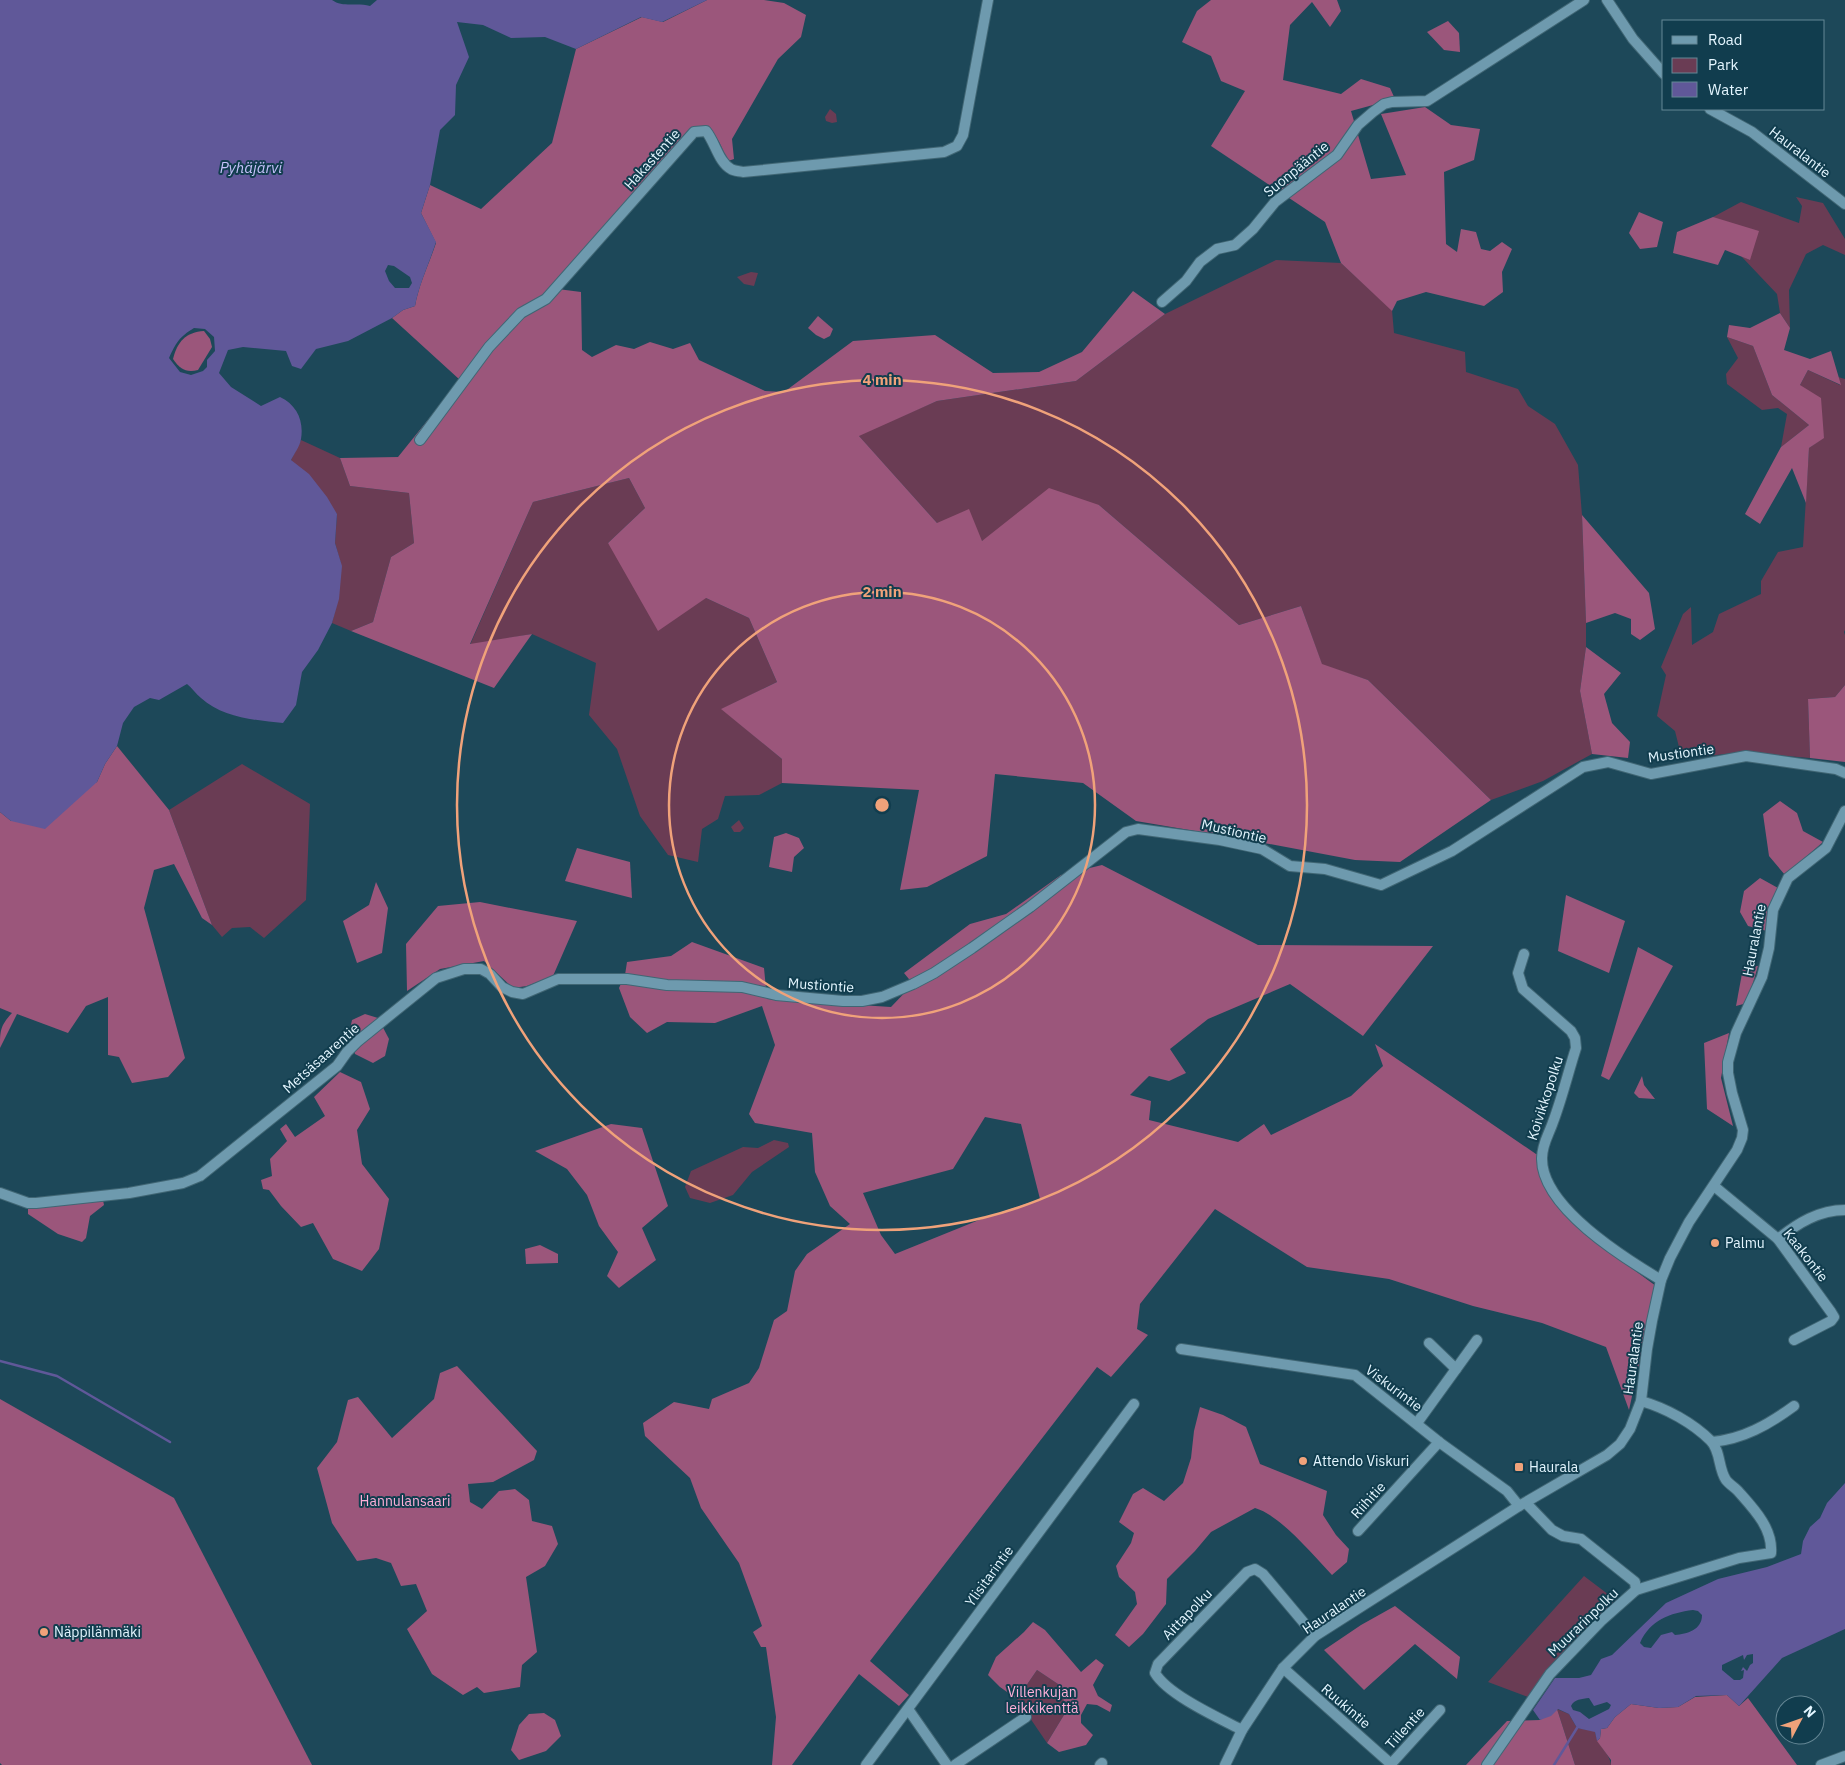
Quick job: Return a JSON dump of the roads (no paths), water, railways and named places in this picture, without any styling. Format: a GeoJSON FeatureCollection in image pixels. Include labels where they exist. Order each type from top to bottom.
{"type":"FeatureCollection","features":[{"type":"Feature","properties":{"kind":"street","name":"Hakastentie"},"geometry":{"type":"LineString","coordinates":[[420,440],[489,347],[522,314],[546,299],[694,132],[706,131],[713,139],[721,160],[730,169],[743,172],[944,152],[957,146],[963,135],[988,0]]}},
{"type":"Feature","properties":{"kind":"street","name":"Suonpääntie"},"geometry":{"type":"LineString","coordinates":[[1162,302],[1186,281],[1200,262],[1217,249],[1235,245],[1253,228],[1274,202],[1337,155],[1358,125],[1384,104],[1427,101],[1584,0]]}},
{"type":"Feature","properties":{"kind":"street"},"geometry":{"type":"LineString","coordinates":[[1607,0],[1633,39],[1662,72]]}},
{"type":"Feature","properties":{"kind":"street","name":"Hauralantie"},"geometry":{"type":"LineString","coordinates":[[1712,110],[1752,132],[1845,204]]}},
{"type":"Feature","properties":{"kind":"street","name":"Mustiontie"},"geometry":{"type":"LineString","coordinates":[[627,979],[667,986],[742,988],[776,995],[843,1001],[862,1001],[882,996],[913,984],[934,973],[1030,907],[1126,832],[1138,829],[1220,840],[1262,849],[1290,866],[1325,869],[1381,885],[1452,852],[1582,766],[1608,762],[1651,774],[1746,756],[1836,769],[1845,773]]}},
{"type":"Feature","properties":{"kind":"street","name":"Hauralantie"},"geometry":{"type":"LineString","coordinates":[[1225,1765],[1242,1730],[1283,1668],[1315,1636],[1522,1504],[1607,1455],[1620,1444],[1630,1429],[1641,1401],[1647,1349],[1662,1280],[1670,1258],[1689,1222],[1737,1150],[1742,1138],[1742,1123],[1732,1093],[1728,1062],[1736,1032],[1762,977],[1769,948],[1772,910],[1788,878],[1826,848],[1845,811]]}},
{"type":"Feature","properties":{"kind":"street","name":"Koivikkopolku"},"geometry":{"type":"LineString","coordinates":[[1524,954],[1518,972],[1523,989],[1571,1031],[1575,1038],[1576,1048],[1553,1122],[1543,1145],[1542,1160],[1546,1178],[1567,1208],[1588,1230],[1662,1280]]}},
{"type":"Feature","properties":{"kind":"street","name":"Metsäsaarentie"},"geometry":{"type":"LineString","coordinates":[[0,1193],[36,1204],[129,1193],[183,1183],[200,1176],[337,1066],[358,1042],[436,978],[450,973],[464,969],[481,969],[490,974],[502,988],[523,994],[558,979],[627,979]]}},
{"type":"Feature","properties":{"kind":"street","name":"Kaakontie"},"geometry":{"type":"LineString","coordinates":[[1714,1186],[1778,1240],[1834,1317],[1826,1324],[1794,1340]]}},
{"type":"Feature","properties":{"kind":"street"},"geometry":{"type":"LineString","coordinates":[[1778,1240],[1811,1216],[1834,1210],[1845,1210]]}},
{"type":"Feature","properties":{"kind":"street"},"geometry":{"type":"LineString","coordinates":[[1417,1423],[1477,1340]]}},
{"type":"Feature","properties":{"kind":"street"},"geometry":{"type":"LineString","coordinates":[[1429,1343],[1456,1369]]}},
{"type":"Feature","properties":{"kind":"street","name":"Viskurintie"},"geometry":{"type":"LineString","coordinates":[[1181,1349],[1355,1375],[1522,1504],[1552,1530],[1563,1536],[1581,1539],[1635,1582],[1636,1590]]}},
{"type":"Feature","properties":{"kind":"street"},"geometry":{"type":"LineString","coordinates":[[1641,1401],[1666,1411],[1689,1424],[1712,1442],[1730,1440],[1756,1430],[1775,1420],[1794,1406]]}},
{"type":"Feature","properties":{"kind":"street","name":"Ylisitarintie"},"geometry":{"type":"LineString","coordinates":[[866,1765],[1134,1404]]}},
{"type":"Feature","properties":{"kind":"street","name":"Riihitie"},"geometry":{"type":"LineString","coordinates":[[1358,1531],[1440,1442]]}},
{"type":"Feature","properties":{"kind":"street","name":"Muurarinpolku"},"geometry":{"type":"LineString","coordinates":[[1487,1765],[1550,1674],[1601,1621],[1636,1590],[1739,1558],[1771,1552],[1771,1537],[1766,1527],[1737,1490],[1726,1480],[1720,1469],[1718,1452],[1712,1442]]}},
{"type":"Feature","properties":{"kind":"street","name":"Aittapolku"},"geometry":{"type":"LineString","coordinates":[[1242,1730],[1200,1708],[1163,1683],[1155,1673],[1158,1664],[1247,1572],[1255,1569],[1263,1574],[1315,1636]]}},
{"type":"Feature","properties":{"kind":"street","name":"Ruukintie"},"geometry":{"type":"LineString","coordinates":[[1283,1668],[1390,1765]]}},
{"type":"Feature","properties":{"kind":"street"},"geometry":{"type":"LineString","coordinates":[[908,1709],[947,1765]]}},
{"type":"Feature","properties":{"kind":"street","name":"Tiilentie"},"geometry":{"type":"LineString","coordinates":[[1390,1765],[1440,1710]]}},
{"type":"Feature","properties":{"kind":"street"},"geometry":{"type":"LineString","coordinates":[[955,1765],[1026,1717]]}},
{"type":"Feature","properties":{"kind":"street"},"geometry":{"type":"LineString","coordinates":[[1821,1765],[1845,1756]]}},
{"type":"Feature","properties":{"kind":"water","name":"Pyhäjärvi"},"geometry":{"type":"Polygon","coordinates":[[[0,0],[332,0],[341,4],[370,6],[377,0],[707,0],[662,22],[641,17],[576,49],[545,37],[511,38],[483,25],[457,22],[469,57],[456,85],[455,115],[440,130],[430,185],[421,213],[436,242],[415,306],[403,310],[392,318],[348,341],[316,349],[301,369],[292,366],[286,351],[243,347],[228,350],[219,373],[231,387],[261,406],[280,397],[291,404],[298,414],[302,432],[301,439],[291,460],[309,474],[327,497],[337,514],[335,543],[342,566],[339,599],[332,623],[318,650],[302,672],[296,705],[283,723],[240,717],[210,705],[187,684],[159,700],[150,698],[134,707],[123,723],[117,746],[105,764],[97,782],[45,829],[11,821],[0,812],[0,0]],[[388,265],[385,271],[389,281],[395,288],[409,288],[412,283],[410,277],[394,266],[388,265]],[[194,328],[178,341],[169,358],[180,372],[191,375],[203,371],[207,367],[207,360],[215,351],[214,337],[205,329],[194,328]]]}},
{"type":"Feature","properties":{"kind":"water"},"geometry":{"type":"Polygon","coordinates":[[[1845,1483],[1845,1629],[1782,1658],[1739,1706],[1727,1695],[1696,1696],[1678,1707],[1659,1708],[1631,1704],[1615,1717],[1607,1728],[1601,1729],[1600,1738],[1597,1741],[1595,1732],[1577,1728],[1569,1714],[1558,1709],[1551,1716],[1540,1720],[1533,1710],[1555,1678],[1579,1678],[1591,1675],[1601,1659],[1612,1655],[1666,1603],[1718,1579],[1767,1567],[1801,1554],[1803,1541],[1810,1527],[1820,1518],[1827,1503],[1845,1483]],[[1698,1611],[1676,1613],[1655,1623],[1644,1635],[1640,1643],[1644,1647],[1651,1648],[1661,1635],[1672,1632],[1675,1635],[1697,1628],[1702,1615],[1698,1611]],[[1753,1654],[1747,1655],[1744,1660],[1743,1655],[1722,1665],[1722,1670],[1734,1680],[1740,1680],[1743,1678],[1744,1670],[1741,1671],[1743,1667],[1747,1671],[1753,1663],[1753,1654]],[[1589,1698],[1581,1699],[1571,1706],[1573,1710],[1580,1712],[1589,1719],[1609,1709],[1611,1705],[1607,1702],[1594,1706],[1589,1698]]]}},
{"type":"Feature","properties":{"kind":"waterway"},"geometry":{"type":"LineString","coordinates":[[0,1361],[57,1376],[170,1442]]}},
{"type":"Feature","properties":{"kind":"waterway"},"geometry":{"type":"LineString","coordinates":[[1554,1765],[1577,1728]]}},
{"type":"Feature","properties":{"kind":"place","name":"Palmu"},"geometry":{"type":"Point","coordinates":[1715,1243]}},
{"type":"Feature","properties":{"kind":"place","name":"Attendo Viskuri"},"geometry":{"type":"Point","coordinates":[1303,1461]}},
{"type":"Feature","properties":{"kind":"place","name":"Haurala"},"geometry":{"type":"Point","coordinates":[1519,1467]}},
{"type":"Feature","properties":{"kind":"place","name":"Näppilänmäki"},"geometry":{"type":"Point","coordinates":[44,1632]}},
{"type":"Feature","properties":{"kind":"park label","name":"Hannulansaari"},"geometry":{"type":"Point","coordinates":[405,1501]}},
{"type":"Feature","properties":{"kind":"park label","name":"Villenkujan leikkikenttä"},"geometry":{"type":"Point","coordinates":[1042,1700]}}]}
